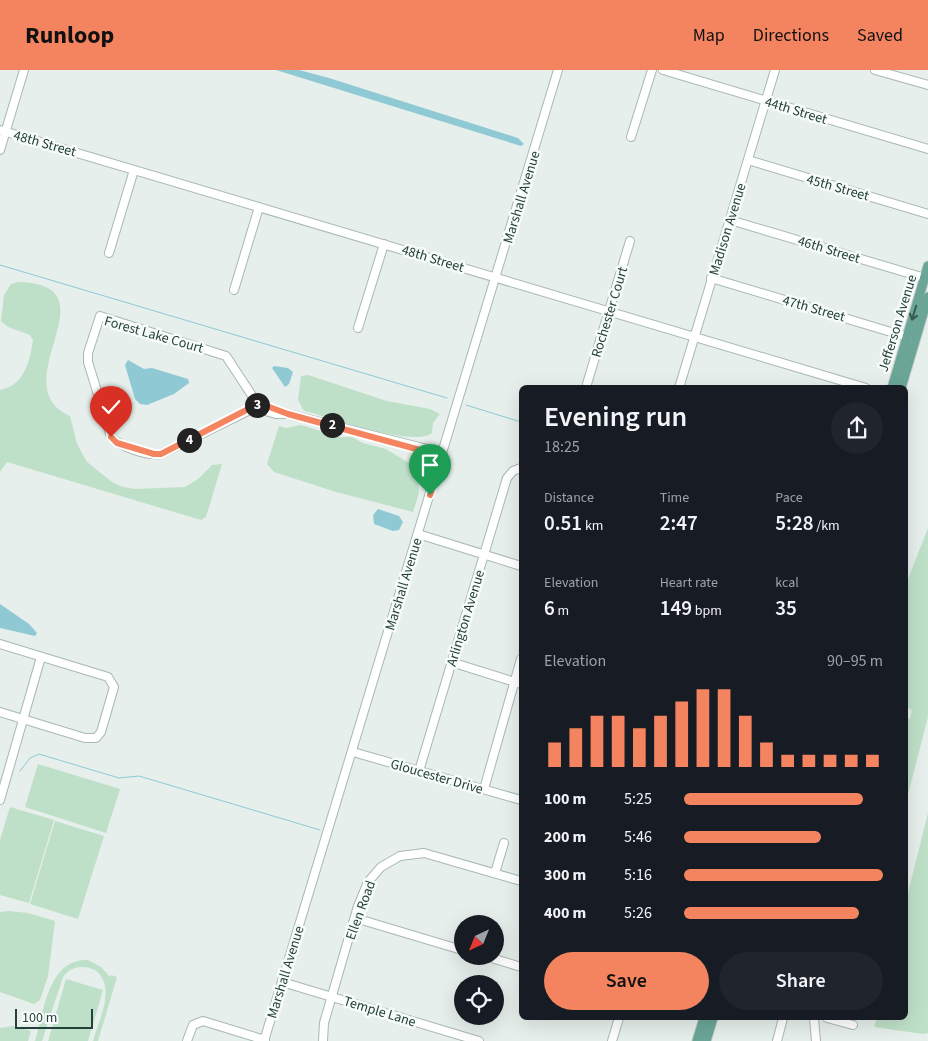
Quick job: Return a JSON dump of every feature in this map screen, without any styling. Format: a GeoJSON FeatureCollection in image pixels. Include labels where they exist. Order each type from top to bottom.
{"type":"FeatureCollection","features":[{"type":"Feature","properties":{"kind":"main road","name":"Jefferson Avenue"},"geometry":{"type":"LineString","coordinates":[[902,385],[928,266]]}},
{"type":"Feature","properties":{"kind":"main road","name":"Jefferson Avenue"},"geometry":{"type":"LineString","coordinates":[[893,385],[928,298]]}},
{"type":"Feature","properties":{"kind":"main road"},"geometry":{"type":"LineString","coordinates":[[696,1041],[703,1020]]}},
{"type":"Feature","properties":{"kind":"main road"},"geometry":{"type":"LineString","coordinates":[[706,1041],[712,1020]]}},
{"type":"Feature","properties":{"kind":"street"},"geometry":{"type":"LineString","coordinates":[[0,150],[3,131],[24,70]]}},
{"type":"Feature","properties":{"kind":"street","name":"Marshall Avenue"},"geometry":{"type":"LineString","coordinates":[[264,1040],[353,752],[558,70]]}},
{"type":"Feature","properties":{"kind":"street"},"geometry":{"type":"LineString","coordinates":[[631,137],[652,70]]}},
{"type":"Feature","properties":{"kind":"street","name":"44th Street"},"geometry":{"type":"LineString","coordinates":[[663,70],[928,149]]}},
{"type":"Feature","properties":{"kind":"street","name":"Madison Avenue"},"geometry":{"type":"LineString","coordinates":[[680,385],[774,70]]}},
{"type":"Feature","properties":{"kind":"street"},"geometry":{"type":"LineString","coordinates":[[875,70],[928,85]]}},
{"type":"Feature","properties":{"kind":"street","name":"48th Street"},"geometry":{"type":"LineString","coordinates":[[3,131],[856,385]]}},
{"type":"Feature","properties":{"kind":"street","name":"45th Street"},"geometry":{"type":"LineString","coordinates":[[748,160],[928,214]]}},
{"type":"Feature","properties":{"kind":"street"},"geometry":{"type":"LineString","coordinates":[[109,253],[134,170]]}},
{"type":"Feature","properties":{"kind":"street"},"geometry":{"type":"LineString","coordinates":[[234,290],[259,207]]}},
{"type":"Feature","properties":{"kind":"street","name":"46th Street"},"geometry":{"type":"LineString","coordinates":[[730,220],[926,279]]}},
{"type":"Feature","properties":{"kind":"street","name":"Rochester Court"},"geometry":{"type":"LineString","coordinates":[[587,384],[630,241]]}},
{"type":"Feature","properties":{"kind":"street"},"geometry":{"type":"LineString","coordinates":[[358,328],[384,244]]}},
{"type":"Feature","properties":{"kind":"street","name":"47th Street"},"geometry":{"type":"LineString","coordinates":[[711,278],[911,338]]}},
{"type":"Feature","properties":{"kind":"street","name":"Forest Lake Court"},"geometry":{"type":"LineString","coordinates":[[100,316],[226,356],[256,405],[161,454],[154,454],[117,443],[111,437],[88,362],[88,353],[100,316]]}},
{"type":"Feature","properties":{"kind":"street"},"geometry":{"type":"LineString","coordinates":[[256,405],[264,405],[288,414],[435,451],[442,456]]}},
{"type":"Feature","properties":{"kind":"street","name":"Arlington Avenue"},"geometry":{"type":"LineString","coordinates":[[419,771],[507,478],[519,468]]}},
{"type":"Feature","properties":{"kind":"street"},"geometry":{"type":"LineString","coordinates":[[418,534],[519,565]]}},
{"type":"Feature","properties":{"kind":"street"},"geometry":{"type":"LineString","coordinates":[[0,644],[108,677],[114,687],[101,732],[96,738],[85,738],[0,712]]}},
{"type":"Feature","properties":{"kind":"street"},"geometry":{"type":"LineString","coordinates":[[0,800],[4,773],[23,720],[41,658]]}},
{"type":"Feature","properties":{"kind":"street"},"geometry":{"type":"LineString","coordinates":[[451,662],[518,682],[484,789]]}},
{"type":"Feature","properties":{"kind":"street","name":"Gloucester Drive"},"geometry":{"type":"LineString","coordinates":[[353,752],[519,799]]}},
{"type":"Feature","properties":{"kind":"street"},"geometry":{"type":"LineString","coordinates":[[495,873],[504,843]]}},
{"type":"Feature","properties":{"kind":"street","name":"Ellen Road"},"geometry":{"type":"LineString","coordinates":[[323,1041],[324,1023],[355,918],[370,878],[381,866],[400,856],[413,853],[432,854],[519,880]]}},
{"type":"Feature","properties":{"kind":"street"},"geometry":{"type":"LineString","coordinates":[[355,918],[454,948]]}},
{"type":"Feature","properties":{"kind":"street"},"geometry":{"type":"LineString","coordinates":[[504,962],[519,966]]}},
{"type":"Feature","properties":{"kind":"street","name":"Temple Lane"},"geometry":{"type":"LineString","coordinates":[[282,982],[479,1041]]}},
{"type":"Feature","properties":{"kind":"street"},"geometry":{"type":"LineString","coordinates":[[612,1041],[618,1020]]}},
{"type":"Feature","properties":{"kind":"street"},"geometry":{"type":"LineString","coordinates":[[777,1041],[783,1020]]}},
{"type":"Feature","properties":{"kind":"street"},"geometry":{"type":"LineString","coordinates":[[814,1020],[816,1041]]}},
{"type":"Feature","properties":{"kind":"street"},"geometry":{"type":"LineString","coordinates":[[834,1020],[853,1025]]}},
{"type":"Feature","properties":{"kind":"street"},"geometry":{"type":"LineString","coordinates":[[187,1041],[193,1025],[203,1021],[264,1040]]}},
{"type":"Feature","properties":{"kind":"green space"},"geometry":{"type":"Polygon","coordinates":[[[18,282],[46,287],[58,299],[60,317],[46,382],[52,401],[70,416],[77,444],[87,462],[112,482],[123,487],[135,489],[185,487],[198,479],[212,465],[222,464],[206,517],[201,520],[7,462],[0,472],[0,390],[8,388],[20,378],[28,364],[33,340],[30,335],[8,327],[1,321],[4,295],[11,284],[18,282]]]}},
{"type":"Feature","properties":{"kind":"green space"},"geometry":{"type":"Polygon","coordinates":[[[308,375],[387,401],[430,409],[440,414],[433,423],[432,433],[410,437],[375,431],[304,411],[298,400],[301,376],[308,375]]]}},
{"type":"Feature","properties":{"kind":"green space"},"geometry":{"type":"Polygon","coordinates":[[[301,425],[340,437],[352,437],[363,443],[386,449],[409,463],[418,465],[419,493],[413,512],[336,492],[274,472],[267,464],[279,426],[286,428],[301,425]]]}},
{"type":"Feature","properties":{"kind":"green space"},"geometry":{"type":"Polygon","coordinates":[[[928,528],[928,717],[908,794],[908,719],[910,719],[912,710],[908,708],[908,579],[928,528]]]}},
{"type":"Feature","properties":{"kind":"green space"},"geometry":{"type":"Polygon","coordinates":[[[38,764],[120,789],[106,833],[25,807],[38,764]]]}},
{"type":"Feature","properties":{"kind":"green space"},"geometry":{"type":"Polygon","coordinates":[[[10,807],[54,820],[29,903],[0,895],[0,840],[10,807]]]}},
{"type":"Feature","properties":{"kind":"green space"},"geometry":{"type":"Polygon","coordinates":[[[928,813],[928,1033],[923,1034],[874,1027],[876,1020],[908,1020],[908,893],[928,813]]]}},
{"type":"Feature","properties":{"kind":"green space"},"geometry":{"type":"Polygon","coordinates":[[[55,821],[104,836],[78,919],[30,904],[55,821]]]}},
{"type":"Feature","properties":{"kind":"green space"},"geometry":{"type":"Polygon","coordinates":[[[0,912],[28,913],[55,921],[48,976],[40,1000],[34,1004],[0,992],[0,912]]]}},
{"type":"Feature","properties":{"kind":"green space"},"geometry":{"type":"Polygon","coordinates":[[[88,960],[101,967],[110,977],[111,975],[117,977],[98,1041],[93,1041],[104,1004],[105,985],[95,970],[82,967],[73,969],[63,977],[42,1041],[35,1041],[45,1002],[56,977],[64,968],[75,962],[88,960]]]}},
{"type":"Feature","properties":{"kind":"green space"},"geometry":{"type":"Polygon","coordinates":[[[66,979],[103,990],[88,1041],[48,1041],[66,979]]]}},
{"type":"Feature","properties":{"kind":"green space"},"geometry":{"type":"Polygon","coordinates":[[[13,1026],[31,1031],[28,1041],[0,1041],[0,1028],[13,1026]]]}},
{"type":"Feature","properties":{"kind":"water"},"geometry":{"type":"Polygon","coordinates":[[[276,70],[299,70],[329,78],[518,138],[524,144],[521,146],[276,70]]]}},
{"type":"Feature","properties":{"kind":"water"},"geometry":{"type":"Polygon","coordinates":[[[128,360],[144,369],[152,368],[188,379],[189,383],[174,394],[147,405],[140,404],[135,399],[125,365],[128,360]]]}},
{"type":"Feature","properties":{"kind":"water"},"geometry":{"type":"Polygon","coordinates":[[[274,366],[288,368],[293,372],[289,384],[285,387],[272,368],[274,366]]]}},
{"type":"Feature","properties":{"kind":"water"},"geometry":{"type":"Polygon","coordinates":[[[378,509],[399,516],[403,522],[399,530],[393,531],[374,524],[373,515],[378,509]]]}},
{"type":"Feature","properties":{"kind":"water"},"geometry":{"type":"Polygon","coordinates":[[[0,604],[29,624],[37,633],[35,636],[0,628],[0,604]]]}},
{"type":"Feature","properties":{"kind":"waterway"},"geometry":{"type":"LineString","coordinates":[[0,265],[447,398]]}},
{"type":"Feature","properties":{"kind":"waterway"},"geometry":{"type":"LineString","coordinates":[[466,405],[519,421]]}},
{"type":"Feature","properties":{"kind":"waterway"},"geometry":{"type":"LineString","coordinates":[[20,771],[30,758],[39,754],[119,778],[139,776],[320,830]]}},
{"type":"Feature","properties":{"kind":"route"},"geometry":{"type":"LineString","coordinates":[[111,437],[117,443],[154,454],[161,454],[250,410],[256,405],[264,405],[277,408],[288,414],[403,444],[433,456],[442,456],[430,495]]}}]}
